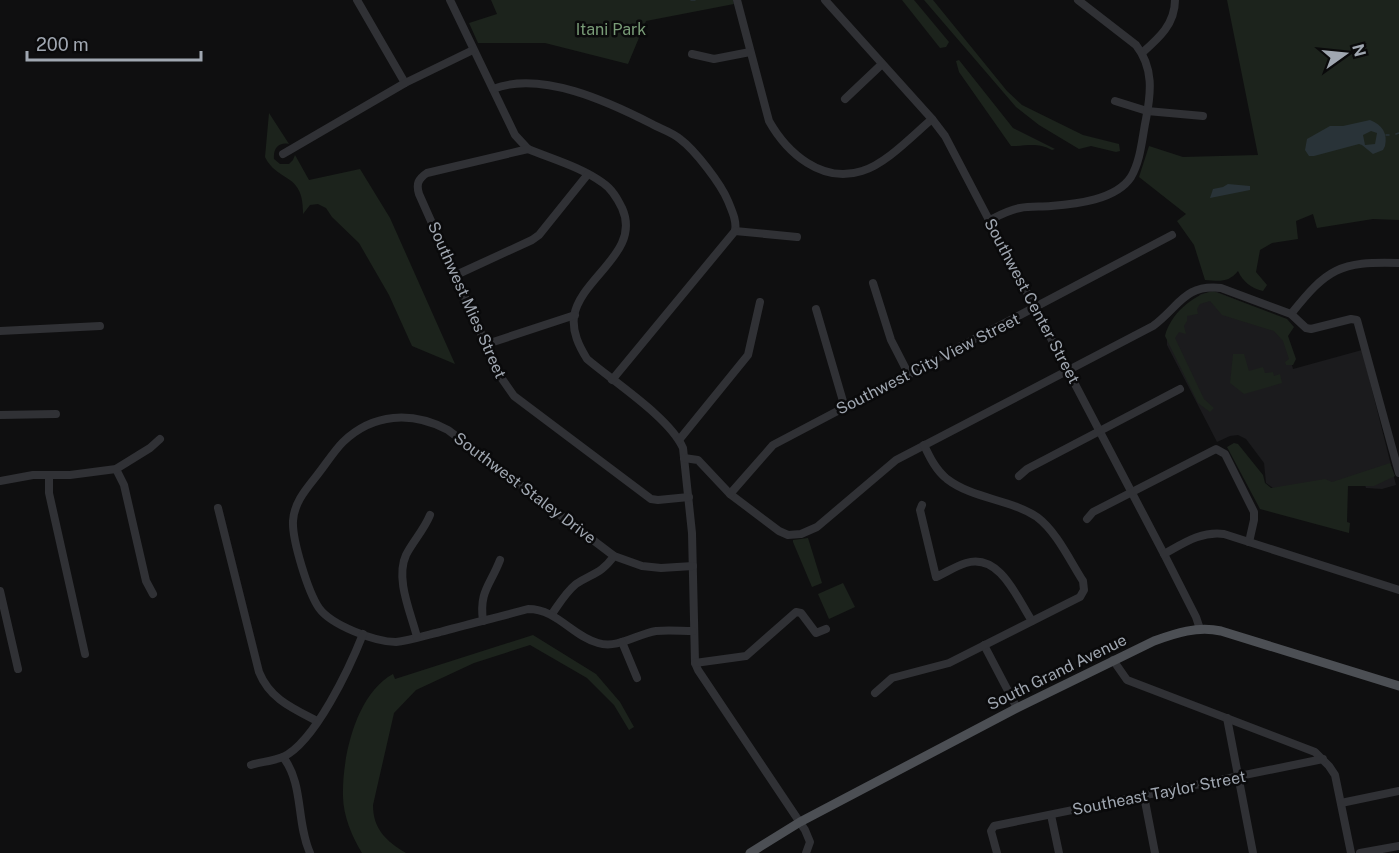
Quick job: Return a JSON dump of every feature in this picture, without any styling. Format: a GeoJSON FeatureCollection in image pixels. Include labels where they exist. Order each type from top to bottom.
{"type":"FeatureCollection","features":[{"type":"Feature","properties":{"kind":"main road","name":"South Grand Avenue"},"geometry":{"type":"LineString","coordinates":[[750,853],[800,822],[1017,708],[1113,660],[1176,633],[1214,629],[1244,636],[1399,686]]}},
{"type":"Feature","properties":{"kind":"street"},"geometry":{"type":"LineString","coordinates":[[357,0],[405,83]]}},
{"type":"Feature","properties":{"kind":"street"},"geometry":{"type":"LineString","coordinates":[[450,0],[515,135],[528,149],[604,183],[616,196],[624,213],[625,230],[621,246],[581,299],[574,315],[578,345],[587,359],[664,422],[679,440],[684,458],[689,497],[693,566],[693,631],[698,670],[800,822],[810,842],[806,853]]}},
{"type":"Feature","properties":{"kind":"street"},"geometry":{"type":"LineString","coordinates":[[736,0],[769,121],[779,139],[793,154],[809,164],[827,172],[845,175],[864,171],[880,162],[932,119]]}},
{"type":"Feature","properties":{"kind":"street","name":"Southwest Center Street"},"geometry":{"type":"LineString","coordinates":[[825,0],[945,136],[1101,431],[1200,629]]}},
{"type":"Feature","properties":{"kind":"street"},"geometry":{"type":"LineString","coordinates":[[990,220],[1007,211],[1094,199],[1111,193],[1122,187],[1130,178],[1135,167],[1147,111],[1150,75],[1142,53],[1129,38],[1078,0]]}},
{"type":"Feature","properties":{"kind":"street"},"geometry":{"type":"LineString","coordinates":[[1142,53],[1158,39],[1168,26],[1175,8],[1175,0]]}},
{"type":"Feature","properties":{"kind":"street"},"geometry":{"type":"LineString","coordinates":[[283,154],[405,83],[473,50]]}},
{"type":"Feature","properties":{"kind":"street"},"geometry":{"type":"LineString","coordinates":[[692,54],[714,59],[750,52]]}},
{"type":"Feature","properties":{"kind":"street"},"geometry":{"type":"LineString","coordinates":[[845,99],[882,64]]}},
{"type":"Feature","properties":{"kind":"street"},"geometry":{"type":"LineString","coordinates":[[493,89],[505,84],[566,88],[627,112],[680,138],[716,178],[724,191],[737,224],[735,231],[612,380]]}},
{"type":"Feature","properties":{"kind":"street"},"geometry":{"type":"LineString","coordinates":[[1115,102],[1147,111],[1203,116]]}},
{"type":"Feature","properties":{"kind":"street","name":"Southwest Mies Street"},"geometry":{"type":"LineString","coordinates":[[528,149],[427,173],[420,177],[417,185],[418,194],[506,387],[651,499],[689,497]]}},
{"type":"Feature","properties":{"kind":"street"},"geometry":{"type":"LineString","coordinates":[[456,275],[539,235],[588,174]]}},
{"type":"Feature","properties":{"kind":"street"},"geometry":{"type":"LineString","coordinates":[[735,231],[797,237]]}},
{"type":"Feature","properties":{"kind":"street","name":"Southwest City View Street"},"geometry":{"type":"LineString","coordinates":[[730,494],[773,445],[1172,235]]}},
{"type":"Feature","properties":{"kind":"street"},"geometry":{"type":"LineString","coordinates":[[1291,314],[1314,285],[1329,273],[1363,263],[1399,262]]}},
{"type":"Feature","properties":{"kind":"street"},"geometry":{"type":"LineString","coordinates":[[873,283],[891,340],[909,375]]}},
{"type":"Feature","properties":{"kind":"street"},"geometry":{"type":"LineString","coordinates":[[684,458],[698,460],[730,494],[779,531],[801,534],[817,527],[896,460],[1153,326],[1188,294],[1197,289],[1209,287],[1221,288],[1291,314],[1306,328],[1311,329],[1351,319],[1357,320],[1399,473]]}},
{"type":"Feature","properties":{"kind":"street"},"geometry":{"type":"LineString","coordinates":[[679,440],[748,355],[760,302]]}},
{"type":"Feature","properties":{"kind":"street"},"geometry":{"type":"LineString","coordinates":[[816,309],[844,408]]}},
{"type":"Feature","properties":{"kind":"street"},"geometry":{"type":"LineString","coordinates":[[487,344],[574,315]]}},
{"type":"Feature","properties":{"kind":"street"},"geometry":{"type":"LineString","coordinates":[[0,331],[100,327]]}},
{"type":"Feature","properties":{"kind":"street"},"geometry":{"type":"LineString","coordinates":[[1019,476],[1027,469],[1180,389]]}},
{"type":"Feature","properties":{"kind":"street"},"geometry":{"type":"LineString","coordinates":[[0,415],[56,414]]}},
{"type":"Feature","properties":{"kind":"street","name":"Southwest Staley Drive"},"geometry":{"type":"LineString","coordinates":[[552,614],[528,609],[396,642],[363,634],[330,619],[319,608],[311,593],[294,539],[293,520],[297,503],[343,442],[357,432],[371,424],[395,417],[420,418],[434,422],[447,430],[614,556],[642,566],[661,568],[693,566]]}},
{"type":"Feature","properties":{"kind":"street"},"geometry":{"type":"LineString","coordinates":[[0,481],[33,475],[49,476],[116,469],[159,440]]}},
{"type":"Feature","properties":{"kind":"street"},"geometry":{"type":"LineString","coordinates":[[875,693],[892,678],[949,663],[1080,597],[1084,590],[1083,581],[1077,571],[1051,531],[1039,519],[1025,511],[948,480],[937,469],[924,445]]}},
{"type":"Feature","properties":{"kind":"street"},"geometry":{"type":"LineString","coordinates":[[1087,519],[1094,512],[1216,449],[1224,454],[1254,512],[1249,542]]}},
{"type":"Feature","properties":{"kind":"street"},"geometry":{"type":"LineString","coordinates":[[116,469],[124,485],[146,581],[153,594]]}},
{"type":"Feature","properties":{"kind":"street"},"geometry":{"type":"LineString","coordinates":[[49,476],[49,493],[84,654]]}},
{"type":"Feature","properties":{"kind":"street"},"geometry":{"type":"LineString","coordinates":[[922,505],[920,510],[936,577],[967,563],[989,564],[998,570],[1032,621]]}},
{"type":"Feature","properties":{"kind":"street"},"geometry":{"type":"LineString","coordinates":[[218,508],[256,661],[264,684],[282,703],[317,721]]}},
{"type":"Feature","properties":{"kind":"street"},"geometry":{"type":"LineString","coordinates":[[417,638],[403,584],[402,571],[408,553],[425,528],[430,515]]}},
{"type":"Feature","properties":{"kind":"street"},"geometry":{"type":"LineString","coordinates":[[1164,554],[1200,535],[1210,532],[1224,534],[1399,590]]}},
{"type":"Feature","properties":{"kind":"street"},"geometry":{"type":"LineString","coordinates":[[614,556],[606,567],[570,590],[552,614],[589,640],[599,644],[610,645],[657,631],[693,631]]}},
{"type":"Feature","properties":{"kind":"street"},"geometry":{"type":"LineString","coordinates":[[483,621],[481,607],[483,593],[494,576],[500,560]]}},
{"type":"Feature","properties":{"kind":"street"},"geometry":{"type":"LineString","coordinates":[[0,591],[18,669]]}},
{"type":"Feature","properties":{"kind":"street"},"geometry":{"type":"LineString","coordinates":[[696,663],[746,657],[796,612],[801,613],[816,633],[826,629]]}},
{"type":"Feature","properties":{"kind":"street"},"geometry":{"type":"LineString","coordinates":[[251,765],[283,757],[296,747],[317,721],[352,661],[363,634]]}},
{"type":"Feature","properties":{"kind":"street"},"geometry":{"type":"LineString","coordinates":[[622,642],[637,678]]}},
{"type":"Feature","properties":{"kind":"street"},"geometry":{"type":"LineString","coordinates":[[984,645],[1017,708]]}},
{"type":"Feature","properties":{"kind":"street"},"geometry":{"type":"LineString","coordinates":[[1113,660],[1127,680],[1315,752],[1335,775],[1351,853]]}},
{"type":"Feature","properties":{"kind":"street"},"geometry":{"type":"LineString","coordinates":[[1227,718],[1253,853]]}},
{"type":"Feature","properties":{"kind":"street"},"geometry":{"type":"LineString","coordinates":[[283,757],[291,767],[295,779],[300,819],[310,853]]}},
{"type":"Feature","properties":{"kind":"street","name":"Southeast Taylor Street"},"geometry":{"type":"LineString","coordinates":[[997,853],[991,831],[994,826],[1323,759]]}},
{"type":"Feature","properties":{"kind":"street"},"geometry":{"type":"LineString","coordinates":[[1341,803],[1399,791]]}},
{"type":"Feature","properties":{"kind":"street"},"geometry":{"type":"LineString","coordinates":[[1144,796],[1155,853]]}},
{"type":"Feature","properties":{"kind":"street"},"geometry":{"type":"LineString","coordinates":[[1051,815],[1059,853]]}},
{"type":"Feature","properties":{"kind":"street"},"geometry":{"type":"LineString","coordinates":[[1360,853],[1399,846]]}},
{"type":"Feature","properties":{"kind":"shaded area"},"geometry":{"type":"Polygon","coordinates":[[[1370,120],[1374,122],[1385,133],[1386,141],[1383,150],[1373,154],[1359,144],[1309,156],[1305,150],[1307,139],[1330,126],[1343,126],[1370,120]],[[1371,131],[1363,135],[1365,145],[1375,144],[1377,133],[1371,131]]]}},
{"type":"Feature","properties":{"kind":"shaded area"},"geometry":{"type":"Polygon","coordinates":[[[1228,184],[1250,186],[1250,190],[1210,198],[1213,189],[1228,184]]]}},
{"type":"Feature","properties":{"kind":"shaded area"},"geometry":{"type":"Polygon","coordinates":[[[1217,292],[1279,317],[1293,369],[1362,350],[1396,485],[1382,489],[1366,488],[1362,477],[1333,484],[1273,488],[1266,483],[1264,463],[1246,439],[1238,435],[1217,442],[1167,345],[1167,333],[1190,303],[1201,294],[1217,292]]]}},
{"type":"Feature","properties":{"kind":"green space","name":"Itani Park"},"geometry":{"type":"Polygon","coordinates":[[[491,0],[733,0],[734,4],[646,21],[628,64],[545,43],[478,43],[469,23],[497,14],[491,0]]]}},
{"type":"Feature","properties":{"kind":"green space"},"geometry":{"type":"Polygon","coordinates":[[[902,0],[914,0],[949,42],[946,47],[940,48],[902,0]]]}},
{"type":"Feature","properties":{"kind":"green space"},"geometry":{"type":"Polygon","coordinates":[[[924,0],[933,0],[1007,91],[1022,105],[1083,135],[1119,144],[1120,151],[1091,146],[1079,149],[1039,125],[1016,107],[924,0]]]}},
{"type":"Feature","properties":{"kind":"green space"},"geometry":{"type":"Polygon","coordinates":[[[1227,0],[1399,0],[1399,220],[1373,219],[1317,228],[1313,214],[1296,221],[1298,239],[1272,243],[1260,250],[1256,272],[1267,285],[1263,291],[1248,284],[1238,271],[1227,279],[1205,280],[1194,245],[1177,221],[1186,214],[1139,177],[1149,146],[1183,157],[1258,155],[1227,0]]]}},
{"type":"Feature","properties":{"kind":"green space"},"geometry":{"type":"Polygon","coordinates":[[[959,60],[1013,128],[1055,149],[1037,145],[1011,146],[959,72],[956,61],[959,60]]]}},
{"type":"Feature","properties":{"kind":"green space"},"geometry":{"type":"Polygon","coordinates":[[[269,113],[289,144],[282,144],[276,149],[274,159],[280,164],[289,164],[295,155],[309,180],[360,169],[390,218],[455,364],[412,346],[389,295],[359,243],[332,217],[326,208],[318,204],[310,205],[303,214],[302,201],[295,184],[270,165],[265,157],[269,113]]]}},
{"type":"Feature","properties":{"kind":"green space"},"geometry":{"type":"Polygon","coordinates":[[[1213,291],[1287,319],[1294,327],[1288,336],[1296,359],[1293,365],[1286,365],[1285,362],[1289,359],[1283,341],[1274,331],[1222,315],[1210,301],[1200,304],[1197,309],[1198,314],[1187,316],[1184,326],[1186,334],[1179,332],[1175,338],[1204,399],[1214,408],[1210,412],[1198,403],[1165,336],[1172,321],[1183,307],[1197,297],[1213,291]]]}},
{"type":"Feature","properties":{"kind":"green space"},"geometry":{"type":"Polygon","coordinates":[[[1233,354],[1244,354],[1249,371],[1263,367],[1265,373],[1273,372],[1274,376],[1280,374],[1282,383],[1244,394],[1230,383],[1233,354]]]}},
{"type":"Feature","properties":{"kind":"green space"},"geometry":{"type":"Polygon","coordinates":[[[1234,443],[1238,444],[1263,475],[1265,483],[1271,488],[1325,479],[1332,482],[1390,463],[1395,476],[1374,486],[1348,486],[1349,533],[1260,509],[1227,447],[1234,443]]]}},
{"type":"Feature","properties":{"kind":"green space"},"geometry":{"type":"Polygon","coordinates":[[[808,538],[822,583],[812,587],[793,542],[793,540],[808,538]]]}},
{"type":"Feature","properties":{"kind":"green space"},"geometry":{"type":"Polygon","coordinates":[[[843,583],[855,607],[829,619],[818,594],[843,583]]]}},
{"type":"Feature","properties":{"kind":"green space"},"geometry":{"type":"Polygon","coordinates":[[[533,635],[596,674],[620,702],[634,727],[629,730],[614,705],[587,678],[530,645],[474,663],[416,690],[394,713],[373,805],[375,821],[382,834],[406,853],[362,853],[346,818],[343,803],[343,780],[354,728],[369,696],[380,683],[393,674],[395,679],[533,635]]]}}]}
